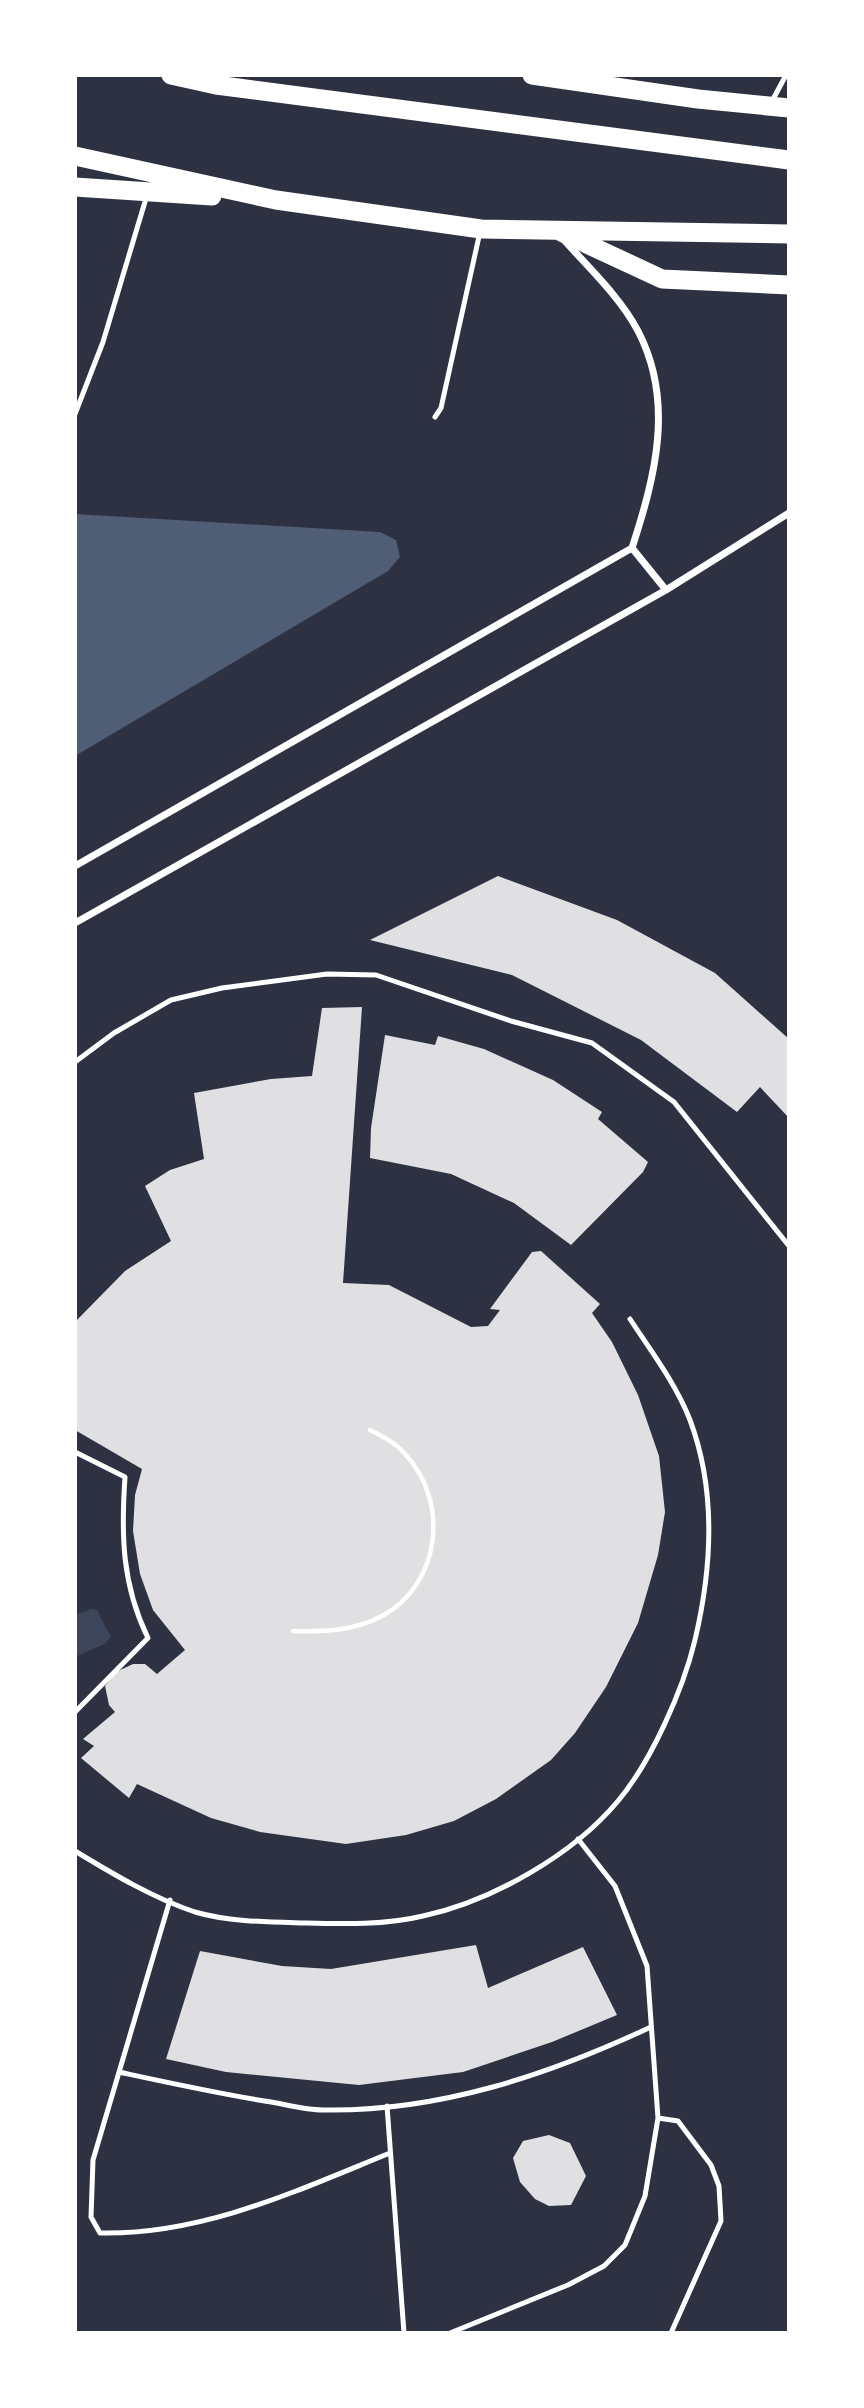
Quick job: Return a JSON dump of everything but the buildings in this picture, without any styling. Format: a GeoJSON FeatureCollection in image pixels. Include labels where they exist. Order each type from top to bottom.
{"type":"FeatureCollection","features":[{"type":"Feature","properties":{"kind":"highway"},"geometry":{"type":"LineString","coordinates":[[171,75],[789,160]]}},
{"type":"Feature","properties":{"kind":"highway"},"geometry":{"type":"LineString","coordinates":[[533,75],[779,107]]}},
{"type":"Feature","properties":{"kind":"highway"},"geometry":{"type":"LineString","coordinates":[[75,156],[276,200],[481,229],[789,234]]}},
{"type":"Feature","properties":{"kind":"highway"},"geometry":{"type":"LineString","coordinates":[[79,186],[276,200]]}},
{"type":"Feature","properties":{"kind":"highway"},"geometry":{"type":"LineString","coordinates":[[554,229],[662,279],[789,285]]}},
{"type":"Feature","properties":{"kind":"street"},"geometry":{"type":"LineString","coordinates":[[75,866],[632,548],[649,495],[660,431],[657,380],[638,331],[608,288],[554,229]]}},
{"type":"Feature","properties":{"kind":"street"},"geometry":{"type":"LineString","coordinates":[[75,923],[666,590],[789,513]]}},
{"type":"Feature","properties":{"kind":"street"},"geometry":{"type":"LineString","coordinates":[[632,548],[666,590]]}},
{"type":"Feature","properties":{"kind":"lane"},"geometry":{"type":"LineString","coordinates":[[779,107],[786,75]]}},
{"type":"Feature","properties":{"kind":"lane"},"geometry":{"type":"LineString","coordinates":[[75,414],[103,342],[148,192]]}},
{"type":"Feature","properties":{"kind":"lane"},"geometry":{"type":"LineString","coordinates":[[435,417],[441,408],[481,229]]}},
{"type":"Feature","properties":{"kind":"lane"},"geometry":{"type":"LineString","coordinates":[[75,1062],[114,1033],[172,1000],[222,988],[327,974],[376,975],[511,1021],[592,1043],[674,1102],[789,1247]]}},
{"type":"Feature","properties":{"kind":"lane"},"geometry":{"type":"LineString","coordinates":[[75,1851],[121,1879],[196,1912],[270,1922],[343,1924],[424,1916],[513,1884],[578,1839],[619,1801],[649,1752],[685,1679],[704,1605],[711,1542],[705,1476],[690,1419],[630,1319]]}},
{"type":"Feature","properties":{"kind":"lane"},"geometry":{"type":"LineString","coordinates":[[75,1451],[125,1477],[122,1521],[125,1568],[135,1612],[148,1638],[75,1712]]}},
{"type":"Feature","properties":{"kind":"lane"},"geometry":{"type":"LineString","coordinates":[[450,2333],[568,2286],[604,2266],[625,2245],[645,2196],[658,2118],[647,1966],[615,1886],[578,1839]]}},
{"type":"Feature","properties":{"kind":"lane"},"geometry":{"type":"LineString","coordinates":[[170,1900],[93,2160],[91,2217],[100,2234],[127,2234],[176,2228],[243,2212],[390,2153]]}},
{"type":"Feature","properties":{"kind":"lane"},"geometry":{"type":"LineString","coordinates":[[119,2071],[228,2095],[322,2110],[387,2106],[480,2093],[579,2061],[652,2027]]}},
{"type":"Feature","properties":{"kind":"lane"},"geometry":{"type":"LineString","coordinates":[[387,2106],[404,2333]]}},
{"type":"Feature","properties":{"kind":"lane"},"geometry":{"type":"LineString","coordinates":[[658,2118],[678,2121],[711,2165],[719,2186],[721,2221],[671,2333]]}},
{"type":"Feature","properties":{"kind":"path"},"geometry":{"type":"LineString","coordinates":[[293,1631],[331,1632],[382,1616],[415,1589],[426,1567],[435,1514],[430,1495],[405,1453],[370,1430]]}},
{"type":"Feature","properties":{"kind":"shaded area"},"geometry":{"type":"Polygon","coordinates":[[[75,514],[380,532],[396,540],[400,557],[388,571],[75,756],[75,514]]]}},
{"type":"Feature","properties":{"kind":"shaded area"},"geometry":{"type":"Polygon","coordinates":[[[91,1609],[97,1610],[111,1637],[105,1644],[75,1657],[75,1615],[91,1609]]]}}]}
